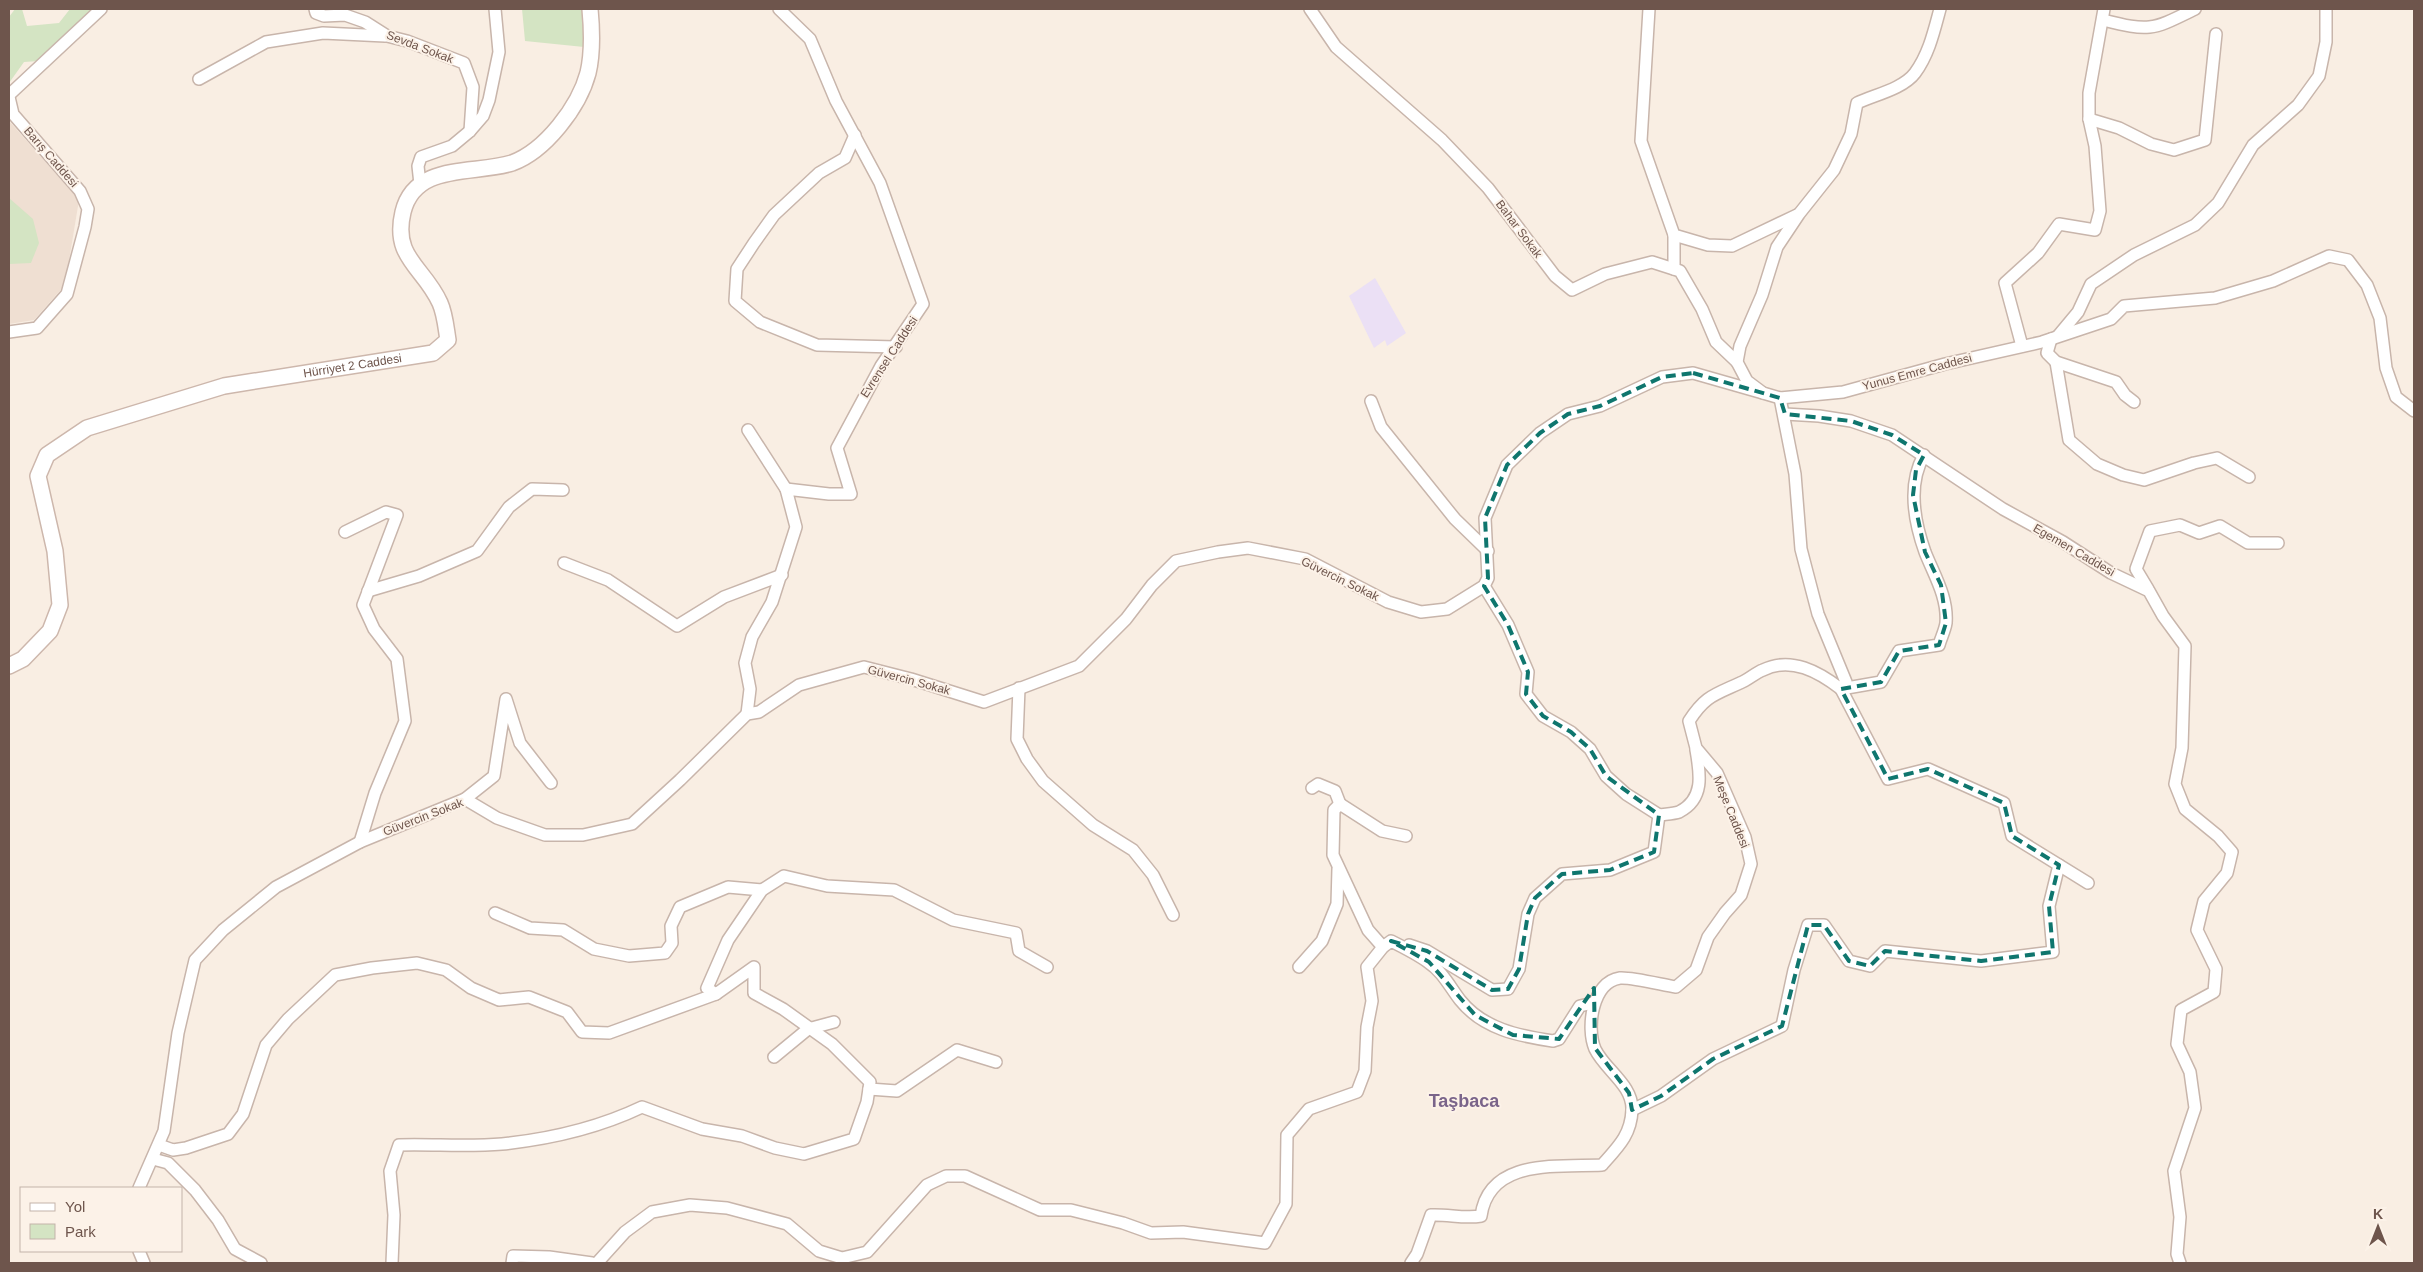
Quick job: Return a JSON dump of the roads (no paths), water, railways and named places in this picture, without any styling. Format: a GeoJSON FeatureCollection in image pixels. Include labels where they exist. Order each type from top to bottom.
{"type":"FeatureCollection","features":[{"type":"Feature","properties":{"kind":"street","name":"Barış Caddesi"},"geometry":{"type":"LineString","coordinates":[[9,332],[37,328],[67,294],[85,228],[88,209],[80,190],[13,114],[9,96],[101,9]]}},
{"type":"Feature","properties":{"kind":"street","name":"Sevda Sokak"},"geometry":{"type":"LineString","coordinates":[[316,9],[316,12],[324,16],[345,15],[365,22],[387,36],[407,41],[464,63],[473,87],[470,131]]}},
{"type":"Feature","properties":{"kind":"street"},"geometry":{"type":"LineString","coordinates":[[495,9],[499,52],[483,116],[470,131],[452,146],[421,157],[418,166],[420,184],[434,176],[510,163],[528,156],[547,139],[558,127],[580,94],[588,74],[591,51],[590,9]]}},
{"type":"Feature","properties":{"kind":"street","name":"Evrensel Caddesi"},"geometry":{"type":"LineString","coordinates":[[779,9],[810,39],[836,101],[880,183],[923,304],[896,347],[880,366],[837,448],[851,494],[829,494],[786,489]]}},
{"type":"Feature","properties":{"kind":"street","name":"Bahar Sokak"},"geometry":{"type":"LineString","coordinates":[[1310,9],[1336,47],[1442,140],[1488,188],[1555,276],[1572,290],[1605,274],[1652,262],[1674,269]]}},
{"type":"Feature","properties":{"kind":"street"},"geometry":{"type":"LineString","coordinates":[[1648,9],[1641,141],[1674,235],[1674,269],[1680,271],[1702,309],[1716,342],[1738,362]]}},
{"type":"Feature","properties":{"kind":"street"},"geometry":{"type":"LineString","coordinates":[[1738,362],[1740,346],[1762,295],[1777,247],[1799,214],[1834,170],[1851,134],[1857,103],[1899,85],[1914,74],[1931,43],[1940,9]]}},
{"type":"Feature","properties":{"kind":"street"},"geometry":{"type":"LineString","coordinates":[[2022,346],[2006,283],[2038,254],[2059,224],[2095,230],[2100,210],[2095,146],[2089,119],[2089,93],[2104,14],[2137,29],[2157,28],[2195,9]]}},
{"type":"Feature","properties":{"kind":"street"},"geometry":{"type":"LineString","coordinates":[[2134,402],[2125,395],[2116,382],[2056,362],[2048,353],[2055,338],[2078,312],[2091,284],[2134,255],[2195,225],[2218,203],[2253,145],[2298,105],[2319,76],[2326,42],[2326,9]]}},
{"type":"Feature","properties":{"kind":"street"},"geometry":{"type":"LineString","coordinates":[[199,79],[266,42],[323,32],[387,36]]}},
{"type":"Feature","properties":{"kind":"street"},"geometry":{"type":"LineString","coordinates":[[2089,119],[2119,128],[2150,144],[2174,150],[2204,140],[2216,34]]}},
{"type":"Feature","properties":{"kind":"street"},"geometry":{"type":"LineString","coordinates":[[855,135],[845,158],[819,173],[774,216],[754,243],[737,269],[735,302],[760,322],[817,345],[896,347]]}},
{"type":"Feature","properties":{"kind":"street","name":"Hürriyet 2 Caddesi"},"geometry":{"type":"LineString","coordinates":[[9,666],[23,659],[50,631],[60,605],[55,551],[38,476],[46,455],[87,428],[224,386],[433,353],[448,340],[440,303],[428,282],[405,254],[401,239],[403,213],[408,197],[415,187],[420,184]]}},
{"type":"Feature","properties":{"kind":"street"},"geometry":{"type":"LineString","coordinates":[[1674,235],[1708,245],[1732,246],[1799,214]]}},
{"type":"Feature","properties":{"kind":"street","name":"Yunus Emre Caddesi"},"geometry":{"type":"LineString","coordinates":[[1738,362],[1747,381],[1763,393],[1780,398],[1843,392],[2055,338],[2111,320],[2124,306],[2215,298],[2273,282],[2329,256],[2348,260],[2367,285],[2380,318],[2386,368],[2396,397],[2414,411]]}},
{"type":"Feature","properties":{"kind":"street"},"geometry":{"type":"LineString","coordinates":[[2056,362],[2069,440],[2097,464],[2122,475],[2144,480],[2194,463],[2217,458],[2248,477]]}},
{"type":"Feature","properties":{"kind":"street"},"geometry":{"type":"LineString","coordinates":[[1696,748],[1700,775],[1697,796],[1679,812],[1659,815],[1626,794],[1606,776],[1590,749],[1571,732],[1543,716],[1526,694],[1528,672],[1508,625],[1484,586],[1488,578],[1485,518],[1507,465],[1540,433],[1568,414],[1600,406],[1662,377],[1693,373],[1763,393]]}},
{"type":"Feature","properties":{"kind":"street"},"geometry":{"type":"LineString","coordinates":[[1780,398],[1785,414],[1795,474],[1802,549],[1818,614],[1846,682],[1841,689]]}},
{"type":"Feature","properties":{"kind":"street"},"geometry":{"type":"LineString","coordinates":[[1371,401],[1381,427],[1456,519],[1488,551]]}},
{"type":"Feature","properties":{"kind":"street","name":"Egemen Caddesi"},"geometry":{"type":"LineString","coordinates":[[1785,414],[1819,416],[1851,421],[1892,435],[2003,509],[2063,542],[2111,574],[2149,591]]}},
{"type":"Feature","properties":{"kind":"street"},"geometry":{"type":"LineString","coordinates":[[747,714],[750,688],[746,663],[752,638],[772,602],[796,528],[786,489],[748,430]]}},
{"type":"Feature","properties":{"kind":"street"},"geometry":{"type":"LineString","coordinates":[[1841,689],[1881,682],[1899,651],[1939,645],[1946,622],[1941,585],[1925,552],[1913,495],[1916,470],[1924,455]]}},
{"type":"Feature","properties":{"kind":"street"},"geometry":{"type":"LineString","coordinates":[[368,591],[418,576],[478,551],[509,507],[532,489],[562,490]]}},
{"type":"Feature","properties":{"kind":"street"},"geometry":{"type":"LineString","coordinates":[[345,532],[386,512],[397,515],[363,605],[374,629],[397,659],[405,721],[376,793],[360,842]]}},
{"type":"Feature","properties":{"kind":"street"},"geometry":{"type":"LineString","coordinates":[[2180,1263],[2177,1254],[2180,1217],[2174,1171],[2195,1108],[2190,1072],[2177,1044],[2181,1010],[2214,992],[2216,969],[2197,930],[2204,901],[2227,873],[2232,852],[2218,836],[2185,809],[2175,784],[2182,748],[2185,646],[2163,616],[2136,569],[2150,531],[2180,526],[2199,533],[2220,526],[2248,543],[2278,543]]}},
{"type":"Feature","properties":{"kind":"street","name":"Güvercin Sokak"},"geometry":{"type":"LineString","coordinates":[[139,1187],[164,1131],[178,1033],[194,960],[223,930],[276,887],[360,842],[465,799],[497,818],[545,835],[582,835],[632,824],[747,714],[760,712],[799,685],[864,667],[911,679],[984,702],[1079,666],[1126,619],[1152,585],[1176,561],[1248,548],[1305,559],[1388,602],[1421,612],[1447,609],[1484,586]]}},
{"type":"Feature","properties":{"kind":"street"},"geometry":{"type":"LineString","coordinates":[[564,563],[608,580],[677,626],[724,597],[782,575]]}},
{"type":"Feature","properties":{"kind":"street","name":"Meşe Caddesi"},"geometry":{"type":"LineString","coordinates":[[1387,944],[1429,962],[1449,983],[1461,1001],[1476,1015],[1513,1035],[1553,1041],[1559,1039],[1580,1006],[1593,1003],[1603,988],[1619,978],[1676,987],[1696,970],[1708,938],[1725,913],[1741,895],[1751,864],[1745,837],[1717,773],[1696,748],[1689,721],[1696,710],[1713,694],[1742,683],[1765,668],[1790,665],[1809,669],[1825,677],[1841,689]]}},
{"type":"Feature","properties":{"kind":"street"},"geometry":{"type":"LineString","coordinates":[[1019,688],[1017,739],[1027,759],[1043,781],[1094,825],[1133,850],[1153,874],[1173,915]]}},
{"type":"Feature","properties":{"kind":"street"},"geometry":{"type":"LineString","coordinates":[[1841,689],[1888,779],[1928,769],[2004,803],[2012,836],[2088,883]]}},
{"type":"Feature","properties":{"kind":"street"},"geometry":{"type":"LineString","coordinates":[[465,799],[494,776],[506,699],[520,743],[551,783]]}},
{"type":"Feature","properties":{"kind":"street"},"geometry":{"type":"LineString","coordinates":[[1312,788],[1318,784],[1335,791],[1340,804],[1382,831],[1406,836]]}},
{"type":"Feature","properties":{"kind":"street"},"geometry":{"type":"LineString","coordinates":[[1340,804],[1334,810],[1333,855],[1368,930],[1387,944],[1427,950],[1492,990],[1508,989],[1519,969],[1528,914],[1535,898],[1562,874],[1610,870],[1654,852],[1659,815]]}},
{"type":"Feature","properties":{"kind":"street"},"geometry":{"type":"LineString","coordinates":[[1299,967],[1322,941],[1337,904],[1338,865]]}},
{"type":"Feature","properties":{"kind":"street"},"geometry":{"type":"LineString","coordinates":[[1632,1110],[1661,1096],[1713,1059],[1782,1026],[1794,970],[1808,925],[1824,925],[1849,961],[1870,966],[1885,951],[1981,961],[2053,952],[2049,906],[2059,865]]}},
{"type":"Feature","properties":{"kind":"street"},"geometry":{"type":"LineString","coordinates":[[716,994],[707,988],[728,940],[762,890],[784,876],[827,886],[894,890],[953,920],[1016,933],[1019,951],[1047,967]]}},
{"type":"Feature","properties":{"kind":"street"},"geometry":{"type":"LineString","coordinates":[[495,913],[530,928],[562,930],[594,949],[629,956],[664,953],[672,943],[671,926],[680,907],[728,887],[762,890]]}},
{"type":"Feature","properties":{"kind":"street"},"geometry":{"type":"LineString","coordinates":[[597,1263],[625,1232],[652,1212],[690,1205],[727,1208],[787,1224],[819,1251],[842,1258],[866,1252],[927,1184],[946,1176],[965,1176],[1040,1210],[1071,1210],[1123,1223],[1151,1233],[1183,1232],[1265,1243],[1286,1204],[1287,1135],[1309,1109],[1357,1092],[1365,1071],[1367,1027],[1372,1001],[1367,967],[1387,944]]}},
{"type":"Feature","properties":{"kind":"street"},"geometry":{"type":"LineString","coordinates":[[159,1145],[172,1150],[186,1148],[228,1134],[243,1114],[266,1045],[288,1019],[334,976],[372,968],[417,963],[446,970],[471,988],[499,1000],[529,996],[567,1012],[582,1032],[609,1034],[716,994],[754,967],[754,993],[783,1009],[808,1029],[832,1044],[870,1082],[867,1102],[854,1138],[804,1154],[775,1148],[742,1136],[702,1129],[642,1108],[609,1123],[558,1135],[500,1144],[398,1145],[390,1171],[394,1215],[392,1263]]}},
{"type":"Feature","properties":{"kind":"street"},"geometry":{"type":"LineString","coordinates":[[1412,1263],[1431,1215],[1448,1214],[1468,1218],[1481,1216],[1482,1203],[1498,1183],[1518,1171],[1540,1167],[1602,1164],[1627,1136],[1632,1110],[1629,1093],[1595,1048],[1592,1029],[1593,1003]]}},
{"type":"Feature","properties":{"kind":"street"},"geometry":{"type":"LineString","coordinates":[[774,1057],[808,1029],[834,1022]]}},
{"type":"Feature","properties":{"kind":"street"},"geometry":{"type":"LineString","coordinates":[[869,1090],[897,1090],[957,1050],[996,1062]]}},
{"type":"Feature","properties":{"kind":"street"},"geometry":{"type":"LineString","coordinates":[[153,1159],[168,1163],[195,1190],[218,1220],[234,1249],[261,1263]]}},
{"type":"Feature","properties":{"kind":"street"},"geometry":{"type":"LineString","coordinates":[[512,1263],[513,1256],[549,1257],[592,1263]]}},
{"type":"Feature","properties":{"kind":"district","name":"Taşbaca"},"geometry":{"type":"Point","coordinates":[1464,1101]}}]}
